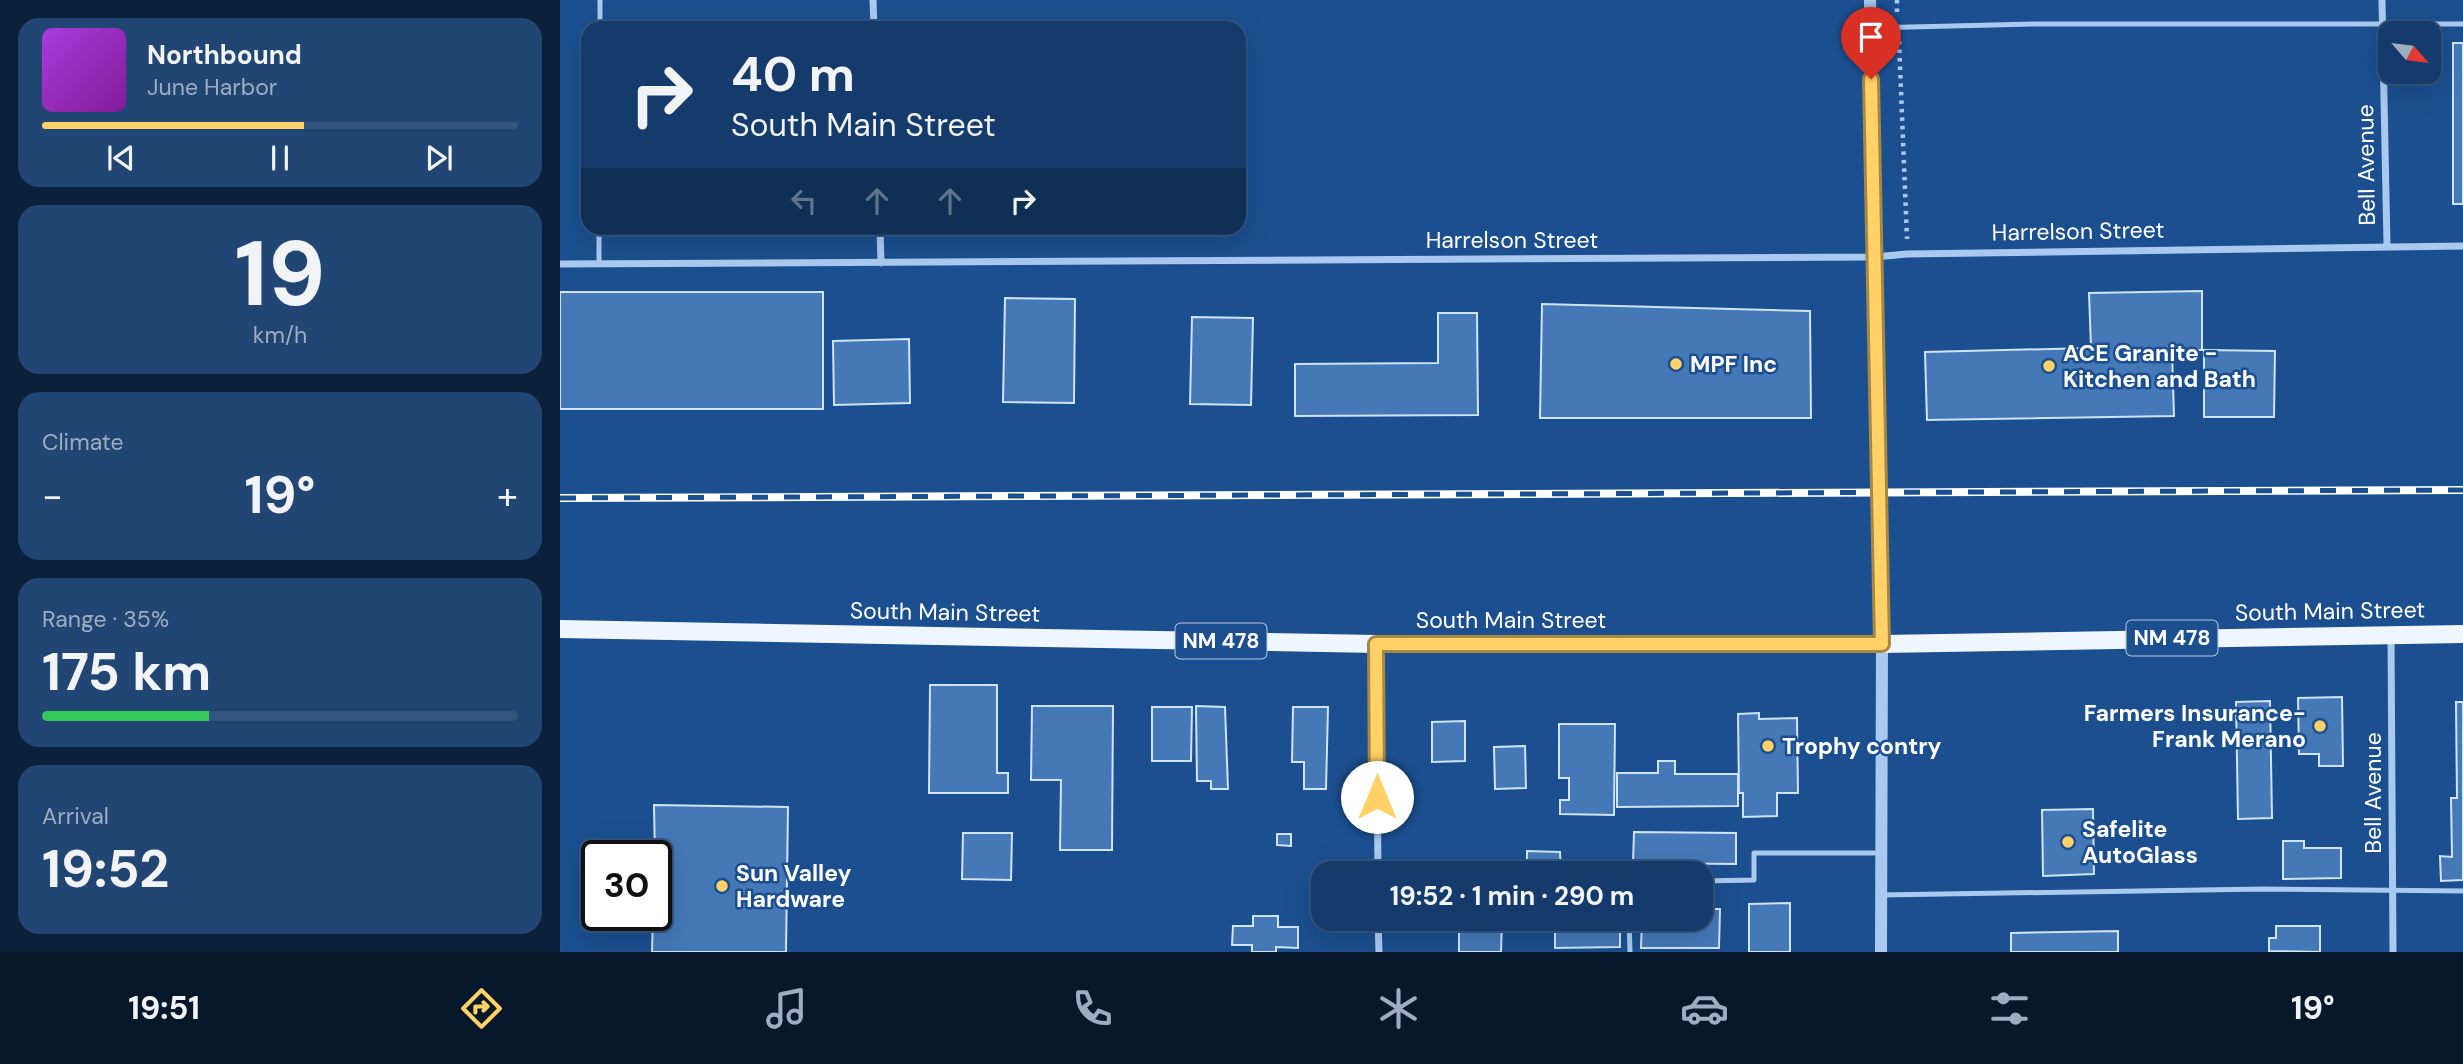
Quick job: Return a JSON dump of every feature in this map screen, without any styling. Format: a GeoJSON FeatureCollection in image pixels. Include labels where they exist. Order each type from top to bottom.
{"type":"FeatureCollection","features":[{"type":"Feature","properties":{"kind":"main road","name":"South Main Street"},"geometry":{"type":"LineString","coordinates":[[560,629],[1376,644],[1882,644],[2463,634]]}},
{"type":"Feature","properties":{"kind":"street"},"geometry":{"type":"LineString","coordinates":[[873,0],[874,21]]}},
{"type":"Feature","properties":{"kind":"street"},"geometry":{"type":"LineString","coordinates":[[1870,0],[1882,644],[1881,952]]}},
{"type":"Feature","properties":{"kind":"street","name":"Bell Avenue"},"geometry":{"type":"LineString","coordinates":[[2382,0],[2382,21]]}},
{"type":"Feature","properties":{"kind":"street","name":"Bell Avenue"},"geometry":{"type":"LineString","coordinates":[[2383,84],[2387,244]]}},
{"type":"Feature","properties":{"kind":"street"},"geometry":{"type":"LineString","coordinates":[[880,235],[881,263]]}},
{"type":"Feature","properties":{"kind":"street","name":"Harrelson Street"},"geometry":{"type":"LineString","coordinates":[[560,264],[1875,257],[1907,254],[2387,244],[2463,246]]}},
{"type":"Feature","properties":{"kind":"street","name":"Bell Avenue"},"geometry":{"type":"LineString","coordinates":[[2390,634],[2393,952]]}},
{"type":"Feature","properties":{"kind":"street"},"geometry":{"type":"LineString","coordinates":[[1376,644],[1378,861]]}},
{"type":"Feature","properties":{"kind":"street"},"geometry":{"type":"LineString","coordinates":[[1378,931],[1379,952]]}},
{"type":"Feature","properties":{"kind":"lane"},"geometry":{"type":"LineString","coordinates":[[600,0],[600,21]]}},
{"type":"Feature","properties":{"kind":"lane"},"geometry":{"type":"LineString","coordinates":[[2441,24],[2463,24]]}},
{"type":"Feature","properties":{"kind":"lane"},"geometry":{"type":"LineString","coordinates":[[1870,28],[2378,25]]}},
{"type":"Feature","properties":{"kind":"lane"},"geometry":{"type":"LineString","coordinates":[[599,235],[599,264]]}},
{"type":"Feature","properties":{"kind":"lane"},"geometry":{"type":"LineString","coordinates":[[1713,881],[1754,880],[1754,853],[1881,853]]}},
{"type":"Feature","properties":{"kind":"lane"},"geometry":{"type":"LineString","coordinates":[[1881,895],[2263,889],[2463,891]]}},
{"type":"Feature","properties":{"kind":"lane"},"geometry":{"type":"LineString","coordinates":[[1629,931],[1630,952]]}},
{"type":"Feature","properties":{"kind":"path"},"geometry":{"type":"LineString","coordinates":[[1897,0],[1907,254]]}},
{"type":"Feature","properties":{"kind":"building"},"geometry":{"type":"Polygon","coordinates":[[[2453,43],[2463,43],[2463,204],[2453,204],[2453,43]]]}},
{"type":"Feature","properties":{"kind":"building","name":"ACE Granite - Kitchen and Bath"},"geometry":{"type":"Polygon","coordinates":[[[2202,291],[2202,350],[2172,350],[2174,416],[1927,420],[1925,352],[2091,348],[2089,293],[2202,291]]]}},
{"type":"Feature","properties":{"kind":"building"},"geometry":{"type":"Polygon","coordinates":[[[560,292],[823,292],[823,409],[560,409],[560,292]]]}},
{"type":"Feature","properties":{"kind":"building"},"geometry":{"type":"Polygon","coordinates":[[[1005,298],[1075,299],[1074,403],[1003,402],[1005,298]]]}},
{"type":"Feature","properties":{"kind":"building","name":"MPF Inc"},"geometry":{"type":"Polygon","coordinates":[[[1542,304],[1810,311],[1811,418],[1540,418],[1542,304]]]}},
{"type":"Feature","properties":{"kind":"building"},"geometry":{"type":"Polygon","coordinates":[[[1438,313],[1477,313],[1478,415],[1295,416],[1295,364],[1438,363],[1438,313]]]}},
{"type":"Feature","properties":{"kind":"building"},"geometry":{"type":"Polygon","coordinates":[[[1192,317],[1253,318],[1251,405],[1190,404],[1192,317]]]}},
{"type":"Feature","properties":{"kind":"building"},"geometry":{"type":"Polygon","coordinates":[[[909,339],[910,403],[834,405],[833,341],[909,339]]]}},
{"type":"Feature","properties":{"kind":"building"},"geometry":{"type":"Polygon","coordinates":[[[2204,350],[2275,351],[2274,417],[2204,417],[2204,350]]]}},
{"type":"Feature","properties":{"kind":"building"},"geometry":{"type":"Polygon","coordinates":[[[930,685],[997,685],[997,773],[1008,773],[1008,793],[929,793],[930,685]]]}},
{"type":"Feature","properties":{"kind":"building","name":"Farmers Insurance- Frank Merano"},"geometry":{"type":"Polygon","coordinates":[[[2342,697],[2343,766],[2319,766],[2319,754],[2299,754],[2298,698],[2342,697]]]}},
{"type":"Feature","properties":{"kind":"building"},"geometry":{"type":"Polygon","coordinates":[[[2270,701],[2272,818],[2238,819],[2236,702],[2270,701]]]}},
{"type":"Feature","properties":{"kind":"building"},"geometry":{"type":"Polygon","coordinates":[[[2456,702],[2463,702],[2463,880],[2441,881],[2440,856],[2452,857],[2451,798],[2457,798],[2456,702]]]}},
{"type":"Feature","properties":{"kind":"building"},"geometry":{"type":"Polygon","coordinates":[[[1032,706],[1113,706],[1112,850],[1060,850],[1061,780],[1031,780],[1032,706]]]}},
{"type":"Feature","properties":{"kind":"building"},"geometry":{"type":"Polygon","coordinates":[[[1196,706],[1225,707],[1228,789],[1211,789],[1211,781],[1197,781],[1196,706]]]}},
{"type":"Feature","properties":{"kind":"building"},"geometry":{"type":"Polygon","coordinates":[[[1152,707],[1192,707],[1191,761],[1152,761],[1152,707]]]}},
{"type":"Feature","properties":{"kind":"building"},"geometry":{"type":"Polygon","coordinates":[[[1293,707],[1328,707],[1326,789],[1304,789],[1304,762],[1292,762],[1293,707]]]}},
{"type":"Feature","properties":{"kind":"building","name":"Trophy contry"},"geometry":{"type":"Polygon","coordinates":[[[1759,713],[1759,719],[1797,718],[1798,793],[1777,793],[1777,816],[1743,817],[1743,793],[1739,793],[1738,714],[1759,713]]]}},
{"type":"Feature","properties":{"kind":"building"},"geometry":{"type":"Polygon","coordinates":[[[1465,721],[1465,761],[1432,762],[1432,722],[1465,721]]]}},
{"type":"Feature","properties":{"kind":"building"},"geometry":{"type":"Polygon","coordinates":[[[1559,724],[1615,724],[1614,815],[1560,814],[1560,800],[1569,800],[1569,778],[1559,778],[1559,724]]]}},
{"type":"Feature","properties":{"kind":"building"},"geometry":{"type":"Polygon","coordinates":[[[1525,746],[1526,788],[1495,789],[1494,747],[1525,746]]]}},
{"type":"Feature","properties":{"kind":"building"},"geometry":{"type":"Polygon","coordinates":[[[1658,761],[1675,761],[1675,774],[1738,774],[1738,806],[1617,807],[1617,773],[1658,773],[1658,761]]]}},
{"type":"Feature","properties":{"kind":"building","name":"Sun Valley Hardware"},"geometry":{"type":"Polygon","coordinates":[[[654,805],[788,807],[786,952],[652,952],[653,931],[672,931],[672,840],[655,840],[654,805]]]}},
{"type":"Feature","properties":{"kind":"building","name":"Safelite AutoGlass"},"geometry":{"type":"Polygon","coordinates":[[[2093,809],[2094,874],[2043,876],[2042,810],[2093,809]]]}},
{"type":"Feature","properties":{"kind":"building"},"geometry":{"type":"Polygon","coordinates":[[[1634,832],[1736,833],[1736,864],[1713,864],[1713,861],[1633,861],[1634,832]]]}},
{"type":"Feature","properties":{"kind":"building"},"geometry":{"type":"Polygon","coordinates":[[[963,833],[1012,833],[1011,880],[962,879],[963,833]]]}},
{"type":"Feature","properties":{"kind":"building"},"geometry":{"type":"Polygon","coordinates":[[[1277,834],[1291,834],[1291,846],[1277,845],[1277,834]]]}},
{"type":"Feature","properties":{"kind":"building"},"geometry":{"type":"Polygon","coordinates":[[[2283,841],[2304,841],[2304,848],[2341,848],[2341,878],[2283,879],[2283,841]]]}},
{"type":"Feature","properties":{"kind":"building"},"geometry":{"type":"Polygon","coordinates":[[[1527,851],[1560,852],[1560,861],[1527,861],[1527,851]]]}},
{"type":"Feature","properties":{"kind":"building"},"geometry":{"type":"Polygon","coordinates":[[[1790,903],[1790,952],[1749,952],[1749,904],[1790,903]]]}},
{"type":"Feature","properties":{"kind":"building"},"geometry":{"type":"Polygon","coordinates":[[[1713,909],[1720,909],[1719,948],[1641,948],[1642,931],[1713,931],[1713,909]]]}},
{"type":"Feature","properties":{"kind":"building"},"geometry":{"type":"Polygon","coordinates":[[[1253,916],[1278,916],[1278,927],[1298,927],[1298,948],[1276,947],[1276,952],[1252,952],[1252,945],[1232,945],[1233,926],[1253,926],[1253,916]]]}},
{"type":"Feature","properties":{"kind":"building"},"geometry":{"type":"Polygon","coordinates":[[[2276,926],[2320,926],[2320,952],[2269,951],[2269,938],[2276,938],[2276,926]]]}},
{"type":"Feature","properties":{"kind":"building"},"geometry":{"type":"Polygon","coordinates":[[[1459,931],[1502,931],[1501,952],[1459,952],[1459,931]]]}},
{"type":"Feature","properties":{"kind":"building"},"geometry":{"type":"Polygon","coordinates":[[[1555,931],[1620,931],[1620,947],[1555,948],[1555,931]]]}},
{"type":"Feature","properties":{"kind":"building"},"geometry":{"type":"Polygon","coordinates":[[[2118,931],[2118,952],[2011,952],[2011,933],[2118,931]]]}},
{"type":"Feature","properties":{"kind":"railway"},"geometry":{"type":"LineString","coordinates":[[560,498],[2463,490]]}},
{"type":"Feature","properties":{"kind":"place","name":"MPF Inc"},"geometry":{"type":"Point","coordinates":[1676,364]}},
{"type":"Feature","properties":{"kind":"place","name":"ACE Granite - Kitchen and Bath"},"geometry":{"type":"Point","coordinates":[2049,366]}},
{"type":"Feature","properties":{"kind":"place","name":"Farmers Insurance- Frank Merano"},"geometry":{"type":"Point","coordinates":[2320,726]}},
{"type":"Feature","properties":{"kind":"place","name":"Trophy contry"},"geometry":{"type":"Point","coordinates":[1768,746]}},
{"type":"Feature","properties":{"kind":"place","name":"Safelite AutoGlass"},"geometry":{"type":"Point","coordinates":[2068,842]}},
{"type":"Feature","properties":{"kind":"place","name":"Sun Valley Hardware"},"geometry":{"type":"Point","coordinates":[722,886]}},
{"type":"Feature","properties":{"kind":"route"},"geometry":{"type":"LineString","coordinates":[[1377,797],[1376,644],[1882,644],[1871,79]]}}]}
